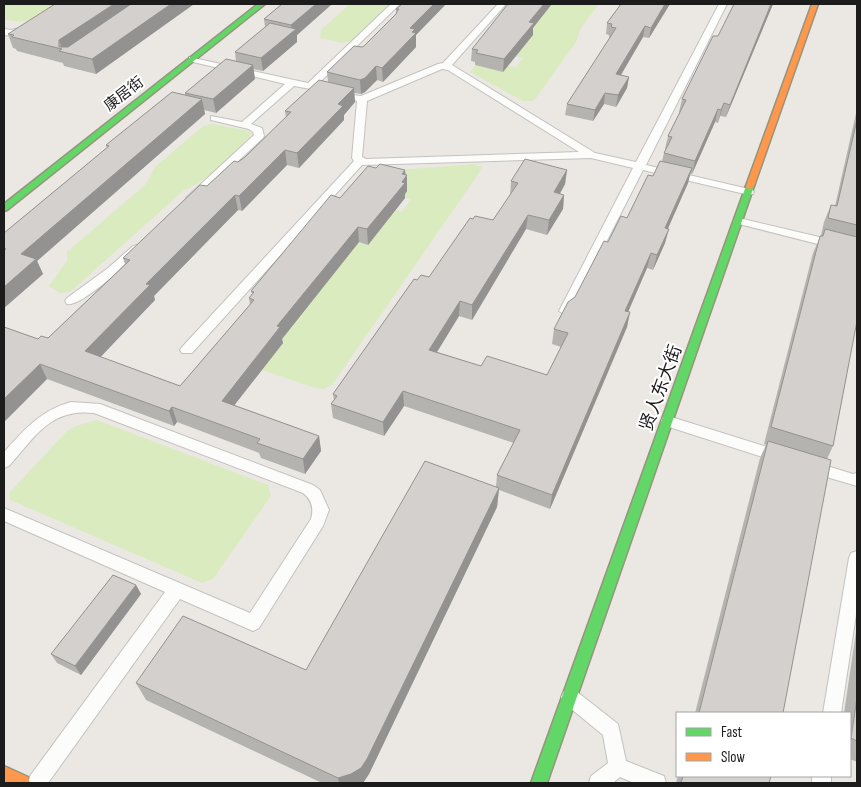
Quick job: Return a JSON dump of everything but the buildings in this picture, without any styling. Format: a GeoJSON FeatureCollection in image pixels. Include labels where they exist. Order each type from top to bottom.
{"type":"FeatureCollection","features":[{"type":"Feature","properties":{"kind":"street","name":"康居街"},"geometry":{"type":"LineString","coordinates":[[4,208],[262,4]]}},
{"type":"Feature","properties":{"kind":"street","name":"贤人东大街"},"geometry":{"type":"LineString","coordinates":[[544,782],[570,697],[815,4]]}},
{"type":"Feature","properties":{"kind":"street"},"geometry":{"type":"LineString","coordinates":[[4,774],[22,783]]}},
{"type":"Feature","properties":{"kind":"lane"},"geometry":{"type":"LineString","coordinates":[[310,87],[396,4]]}},
{"type":"Feature","properties":{"kind":"lane"},"geometry":{"type":"LineString","coordinates":[[446,66],[502,4]]}},
{"type":"Feature","properties":{"kind":"lane"},"geometry":{"type":"LineString","coordinates":[[565,311],[723,4]]}},
{"type":"Feature","properties":{"kind":"lane"},"geometry":{"type":"LineString","coordinates":[[4,32],[18,32],[36,24]]}},
{"type":"Feature","properties":{"kind":"lane"},"geometry":{"type":"LineString","coordinates":[[192,59],[362,99],[446,66],[592,155]]}},
{"type":"Feature","properties":{"kind":"lane"},"geometry":{"type":"LineString","coordinates":[[244,125],[291,82]]}},
{"type":"Feature","properties":{"kind":"lane"},"geometry":{"type":"LineString","coordinates":[[362,99],[357,158],[364,162],[592,155],[749,192]]}},
{"type":"Feature","properties":{"kind":"lane"},"geometry":{"type":"LineString","coordinates":[[186,204],[259,136],[258,130],[215,118]]}},
{"type":"Feature","properties":{"kind":"lane"},"geometry":{"type":"LineString","coordinates":[[187,350],[360,160]]}},
{"type":"Feature","properties":{"kind":"lane"},"geometry":{"type":"LineString","coordinates":[[739,221],[857,250]]}},
{"type":"Feature","properties":{"kind":"lane"},"geometry":{"type":"LineString","coordinates":[[71,301],[112,272],[149,238]]}},
{"type":"Feature","properties":{"kind":"lane"},"geometry":{"type":"LineString","coordinates":[[4,462],[42,422],[70,407],[95,408],[315,494],[321,510],[318,521],[253,623],[4,514]]}},
{"type":"Feature","properties":{"kind":"lane"},"geometry":{"type":"LineString","coordinates":[[668,421],[857,482]]}},
{"type":"Feature","properties":{"kind":"lane"},"geometry":{"type":"LineString","coordinates":[[832,712],[857,558]]}},
{"type":"Feature","properties":{"kind":"lane"},"geometry":{"type":"LineString","coordinates":[[37,783],[176,589]]}},
{"type":"Feature","properties":{"kind":"lane"},"geometry":{"type":"LineString","coordinates":[[570,697],[611,730],[618,767]]}},
{"type":"Feature","properties":{"kind":"lane"},"geometry":{"type":"LineString","coordinates":[[598,783],[618,767]]}},
{"type":"Feature","properties":{"kind":"lane"},"geometry":{"type":"LineString","coordinates":[[618,767],[657,783]]}},
{"type":"Feature","properties":{"kind":"green space"},"geometry":{"type":"Polygon","coordinates":[[[4,4],[56,4],[32,19],[13,21],[4,19],[4,4]]]}},
{"type":"Feature","properties":{"kind":"green space"},"geometry":{"type":"Polygon","coordinates":[[[350,4],[389,4],[353,40],[343,43],[320,38],[321,30],[350,4]]]}},
{"type":"Feature","properties":{"kind":"green space"},"geometry":{"type":"Polygon","coordinates":[[[552,4],[599,4],[581,28],[576,42],[536,98],[532,101],[523,101],[470,72],[475,65],[503,72],[508,66],[516,67],[523,58],[515,56],[516,42],[526,44],[532,35],[523,33],[541,18],[552,4]]]}},
{"type":"Feature","properties":{"kind":"green space"},"geometry":{"type":"Polygon","coordinates":[[[212,124],[250,131],[251,135],[220,167],[183,191],[70,292],[60,293],[49,286],[67,261],[67,252],[146,184],[155,167],[203,126],[212,124]]]}},
{"type":"Feature","properties":{"kind":"green space"},"geometry":{"type":"Polygon","coordinates":[[[474,164],[482,167],[479,173],[332,385],[323,389],[315,388],[262,370],[283,343],[264,318],[358,242],[393,209],[402,212],[411,199],[402,197],[397,170],[474,164]]]}},
{"type":"Feature","properties":{"kind":"green space"},"geometry":{"type":"Polygon","coordinates":[[[97,420],[268,485],[271,496],[213,579],[202,583],[10,500],[9,493],[67,431],[76,426],[97,420]]]}},
{"type":"Feature","properties":{"kind":"traffic: fast"},"geometry":{"type":"LineString","coordinates":[[4,208],[262,4]]}},
{"type":"Feature","properties":{"kind":"traffic: fast"},"geometry":{"type":"LineString","coordinates":[[539,783],[750,186]]}},
{"type":"Feature","properties":{"kind":"traffic: slow"},"geometry":{"type":"LineString","coordinates":[[750,186],[815,4]]}},
{"type":"Feature","properties":{"kind":"traffic: slow"},"geometry":{"type":"LineString","coordinates":[[4,774],[22,783]]}}]}
